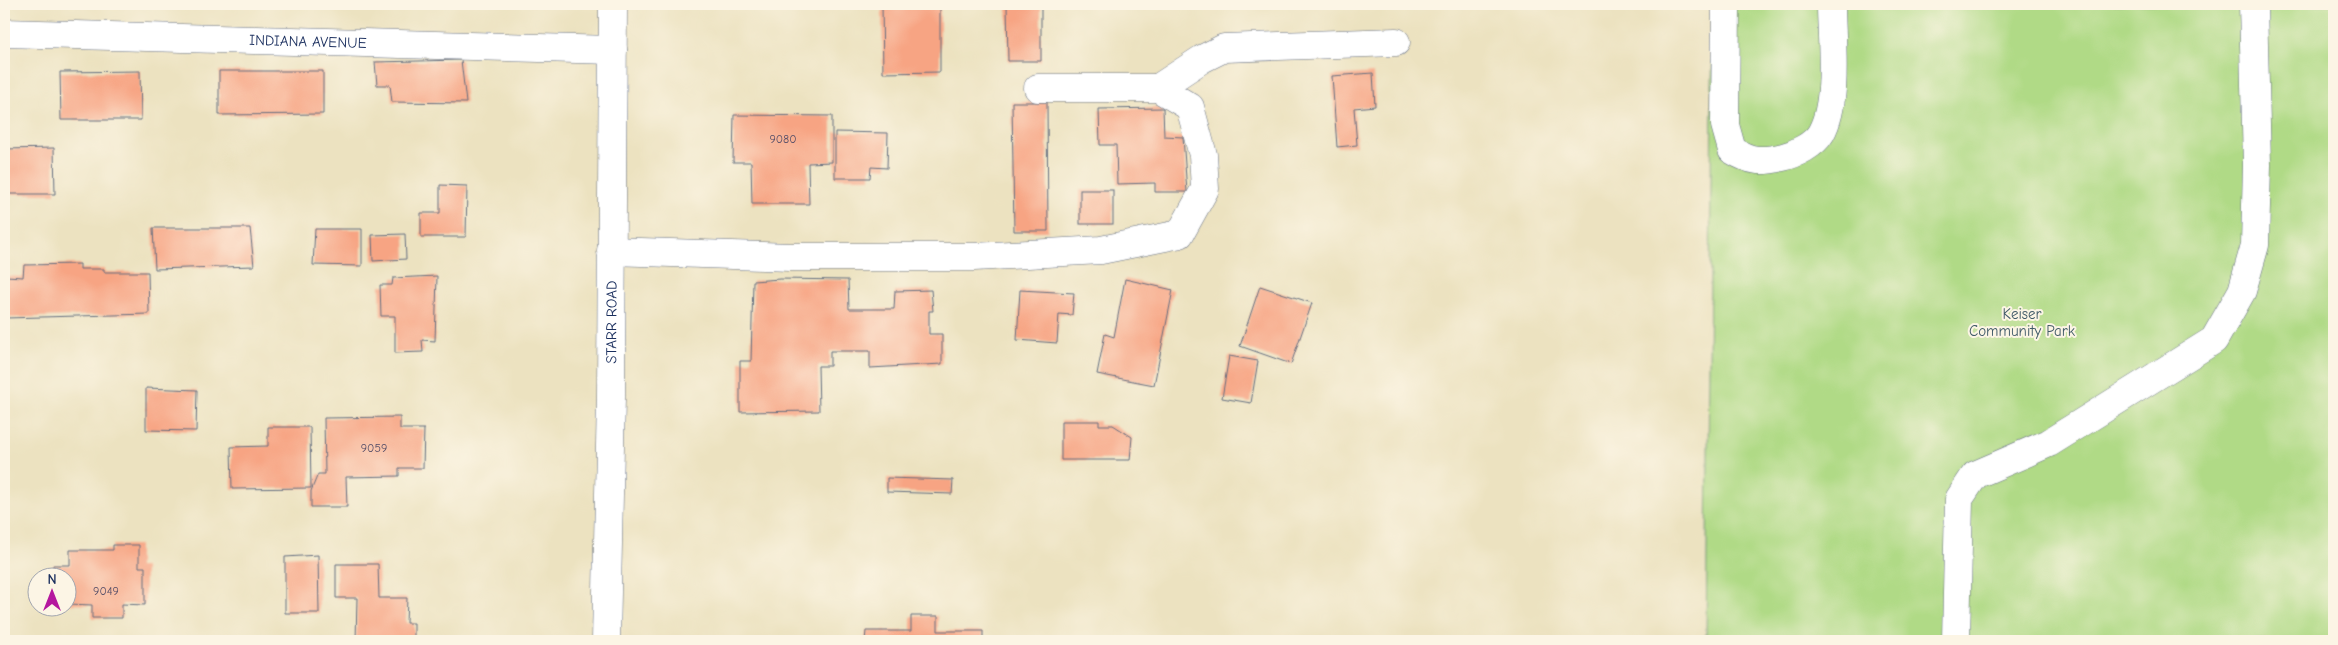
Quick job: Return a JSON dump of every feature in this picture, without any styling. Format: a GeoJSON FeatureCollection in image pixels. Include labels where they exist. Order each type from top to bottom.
{"type":"FeatureCollection","features":[{"type":"Feature","properties":{"kind":"street","name":"STARR ROAD"},"geometry":{"type":"LineString","coordinates":[[606,641],[611,398],[612,4]]}},
{"type":"Feature","properties":{"kind":"street"},"geometry":{"type":"LineString","coordinates":[[1726,4],[1725,126],[1732,150],[1747,159],[1767,161],[1805,148],[1820,134],[1832,104],[1831,4]]}},
{"type":"Feature","properties":{"kind":"street"},"geometry":{"type":"LineString","coordinates":[[1956,641],[1959,499],[1975,475],[2049,443],[2214,340],[2242,291],[2255,245],[2257,165],[2253,4]]}},
{"type":"Feature","properties":{"kind":"street","name":"INDIANA AVENUE"},"geometry":{"type":"LineString","coordinates":[[4,32],[613,50]]}},
{"type":"Feature","properties":{"kind":"street"},"geometry":{"type":"LineString","coordinates":[[1158,88],[1202,59],[1224,48],[1396,42]]}},
{"type":"Feature","properties":{"kind":"street"},"geometry":{"type":"LineString","coordinates":[[611,251],[790,257],[974,256],[1101,250],[1180,234],[1205,189],[1203,155],[1190,107],[1158,88],[1038,88]]}},
{"type":"Feature","properties":{"kind":"green space","name":"Keiser Community Park"},"geometry":{"type":"Polygon","coordinates":[[[1713,4],[2334,4],[2334,641],[1706,641],[1713,4]]]}},
{"type":"Feature","properties":{"kind":"building"},"geometry":{"type":"Polygon","coordinates":[[[882,4],[940,4],[940,72],[883,73],[882,4]]]}},
{"type":"Feature","properties":{"kind":"building"},"geometry":{"type":"Polygon","coordinates":[[[1007,4],[1041,4],[1041,61],[1008,61],[1007,4]]]}},
{"type":"Feature","properties":{"kind":"building"},"geometry":{"type":"Polygon","coordinates":[[[461,60],[466,103],[392,102],[390,85],[377,85],[375,62],[461,60]]]}},
{"type":"Feature","properties":{"kind":"building"},"geometry":{"type":"Polygon","coordinates":[[[140,71],[141,120],[61,120],[60,72],[140,71]]]}},
{"type":"Feature","properties":{"kind":"building"},"geometry":{"type":"Polygon","coordinates":[[[219,71],[323,71],[323,114],[219,115],[219,71]]]}},
{"type":"Feature","properties":{"kind":"building"},"geometry":{"type":"Polygon","coordinates":[[[1373,73],[1375,106],[1354,108],[1357,145],[1337,147],[1332,76],[1373,73]]]}},
{"type":"Feature","properties":{"kind":"building"},"geometry":{"type":"Polygon","coordinates":[[[1012,102],[1047,102],[1048,231],[1014,231],[1012,102]]]}},
{"type":"Feature","properties":{"kind":"building"},"geometry":{"type":"Polygon","coordinates":[[[1163,108],[1164,136],[1183,137],[1187,192],[1155,192],[1155,183],[1117,184],[1116,145],[1100,145],[1099,109],[1163,108]]]}},
{"type":"Feature","properties":{"kind":"building"},"geometry":{"type":"Polygon","coordinates":[[[734,115],[832,116],[832,162],[808,163],[809,204],[752,204],[751,162],[733,162],[734,115]]]}},
{"type":"Feature","properties":{"kind":"building"},"geometry":{"type":"Polygon","coordinates":[[[835,132],[888,133],[887,168],[871,167],[870,178],[835,178],[835,132]]]}},
{"type":"Feature","properties":{"kind":"building"},"geometry":{"type":"Polygon","coordinates":[[[54,148],[55,194],[4,194],[4,149],[54,148]]]}},
{"type":"Feature","properties":{"kind":"building"},"geometry":{"type":"Polygon","coordinates":[[[440,185],[467,186],[466,237],[421,237],[421,213],[440,213],[440,185]]]}},
{"type":"Feature","properties":{"kind":"building"},"geometry":{"type":"Polygon","coordinates":[[[1080,190],[1113,190],[1113,224],[1080,224],[1080,190]]]}},
{"type":"Feature","properties":{"kind":"building"},"geometry":{"type":"Polygon","coordinates":[[[153,228],[250,228],[254,266],[155,269],[153,228]]]}},
{"type":"Feature","properties":{"kind":"building"},"geometry":{"type":"Polygon","coordinates":[[[315,229],[362,229],[362,266],[313,265],[315,229]]]}},
{"type":"Feature","properties":{"kind":"building"},"geometry":{"type":"Polygon","coordinates":[[[405,234],[406,259],[373,261],[372,235],[405,234]]]}},
{"type":"Feature","properties":{"kind":"building"},"geometry":{"type":"Polygon","coordinates":[[[80,264],[80,269],[104,269],[104,272],[148,272],[149,314],[6,318],[6,276],[23,277],[24,265],[80,264]]]}},
{"type":"Feature","properties":{"kind":"building"},"geometry":{"type":"Polygon","coordinates":[[[437,276],[435,341],[422,340],[423,352],[395,353],[395,316],[381,316],[380,285],[392,285],[393,278],[437,276]]]}},
{"type":"Feature","properties":{"kind":"building"},"geometry":{"type":"Polygon","coordinates":[[[780,279],[848,280],[849,309],[894,309],[895,291],[931,290],[933,311],[929,311],[929,334],[942,334],[942,364],[870,368],[870,351],[830,351],[830,366],[818,366],[819,411],[740,412],[740,361],[751,361],[753,281],[780,279]]]}},
{"type":"Feature","properties":{"kind":"building"},"geometry":{"type":"Polygon","coordinates":[[[1125,279],[1173,290],[1154,385],[1097,374],[1105,334],[1114,337],[1125,279]]]}},
{"type":"Feature","properties":{"kind":"building"},"geometry":{"type":"Polygon","coordinates":[[[1260,286],[1312,303],[1291,364],[1240,346],[1260,286]]]}},
{"type":"Feature","properties":{"kind":"building"},"geometry":{"type":"Polygon","coordinates":[[[1020,290],[1074,293],[1072,315],[1059,314],[1057,343],[1017,340],[1020,290]]]}},
{"type":"Feature","properties":{"kind":"building"},"geometry":{"type":"Polygon","coordinates":[[[1229,356],[1258,361],[1251,403],[1222,398],[1229,356]]]}},
{"type":"Feature","properties":{"kind":"building"},"geometry":{"type":"Polygon","coordinates":[[[146,388],[197,390],[196,431],[146,430],[146,388]]]}},
{"type":"Feature","properties":{"kind":"building"},"geometry":{"type":"Polygon","coordinates":[[[400,417],[400,429],[424,429],[423,468],[399,468],[399,476],[346,477],[347,507],[311,507],[311,491],[318,474],[325,474],[324,418],[400,417]]]}},
{"type":"Feature","properties":{"kind":"building"},"geometry":{"type":"Polygon","coordinates":[[[1061,421],[1099,421],[1099,425],[1113,425],[1132,437],[1130,460],[1061,460],[1061,421]]]}},
{"type":"Feature","properties":{"kind":"building"},"geometry":{"type":"Polygon","coordinates":[[[268,427],[310,427],[311,488],[232,489],[231,447],[268,446],[268,427]]]}},
{"type":"Feature","properties":{"kind":"building"},"geometry":{"type":"Polygon","coordinates":[[[887,478],[953,480],[952,494],[887,492],[887,478]]]}},
{"type":"Feature","properties":{"kind":"building"},"geometry":{"type":"Polygon","coordinates":[[[113,545],[139,545],[139,567],[145,567],[145,605],[122,604],[122,618],[92,618],[92,605],[78,604],[78,568],[53,568],[53,565],[70,565],[70,550],[113,550],[113,545]]]}},
{"type":"Feature","properties":{"kind":"building"},"geometry":{"type":"Polygon","coordinates":[[[318,555],[319,613],[285,613],[285,557],[318,555]]]}},
{"type":"Feature","properties":{"kind":"building"},"geometry":{"type":"Polygon","coordinates":[[[336,564],[378,564],[379,598],[407,598],[406,623],[414,623],[414,641],[356,641],[357,598],[336,598],[336,564]]]}},
{"type":"Feature","properties":{"kind":"building"},"geometry":{"type":"Polygon","coordinates":[[[911,616],[938,616],[938,631],[983,631],[983,641],[865,641],[866,631],[911,631],[911,616]]]}}]}
